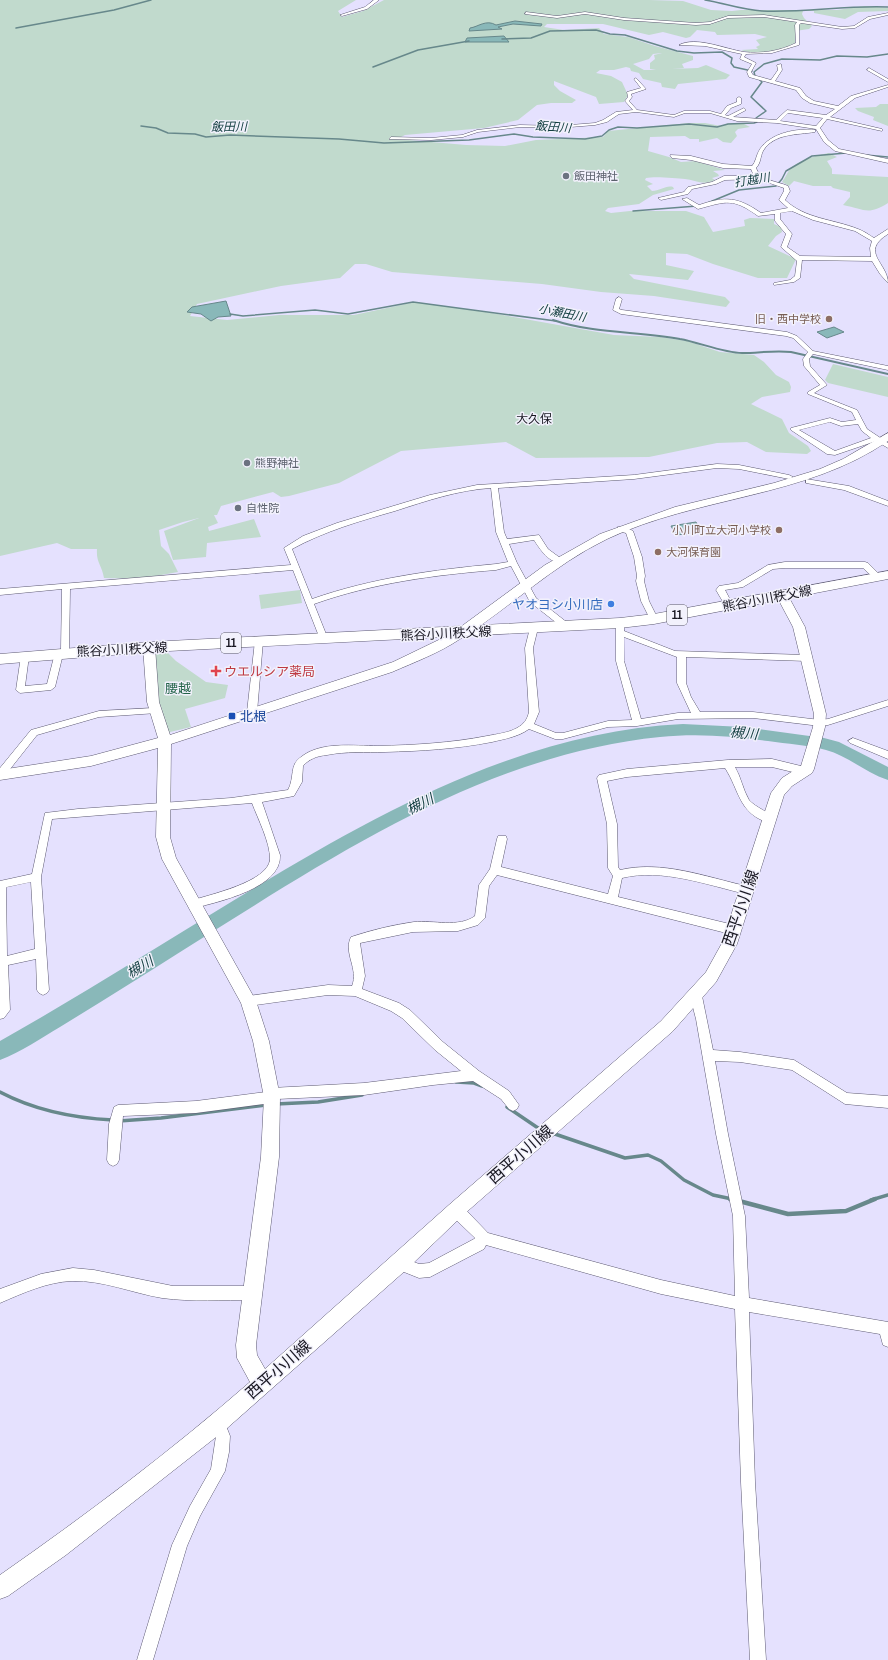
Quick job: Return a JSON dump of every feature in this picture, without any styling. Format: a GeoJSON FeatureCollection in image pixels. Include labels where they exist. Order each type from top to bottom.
{"type":"FeatureCollection","features":[{"type":"Feature","properties":{"kind":"main road","name":"熊谷小川秩父線"},"geometry":{"type":"LineString","coordinates":[[0,659],[62,653],[259,641],[566,626],[620,628],[654,619],[883,576]]}},
{"type":"Feature","properties":{"kind":"street"},"geometry":{"type":"LineString","coordinates":[[342,15],[363,10],[377,0]]}},
{"type":"Feature","properties":{"kind":"street"},"geometry":{"type":"LineString","coordinates":[[526,13],[557,17],[585,13],[620,19],[696,24],[710,23],[728,17],[754,16],[847,28],[855,26],[869,18],[888,14]]}},
{"type":"Feature","properties":{"kind":"street"},"geometry":{"type":"LineString","coordinates":[[681,45],[711,45],[744,53],[778,51],[798,44],[797,25],[800,22]]}},
{"type":"Feature","properties":{"kind":"street"},"geometry":{"type":"LineString","coordinates":[[744,53],[742,58],[754,63],[749,72],[751,76],[798,89],[812,102],[839,108]]}},
{"type":"Feature","properties":{"kind":"street"},"geometry":{"type":"LineString","coordinates":[[773,81],[780,70],[779,65]]}},
{"type":"Feature","properties":{"kind":"street"},"geometry":{"type":"LineString","coordinates":[[869,69],[888,80]]}},
{"type":"Feature","properties":{"kind":"street"},"geometry":{"type":"LineString","coordinates":[[636,79],[644,88],[629,93],[627,101],[636,111]]}},
{"type":"Feature","properties":{"kind":"street"},"geometry":{"type":"LineString","coordinates":[[819,129],[821,122],[856,95],[888,86]]}},
{"type":"Feature","properties":{"kind":"street"},"geometry":{"type":"LineString","coordinates":[[722,115],[730,106],[739,103],[739,98]]}},
{"type":"Feature","properties":{"kind":"street"},"geometry":{"type":"LineString","coordinates":[[728,118],[744,109]]}},
{"type":"Feature","properties":{"kind":"street"},"geometry":{"type":"LineString","coordinates":[[391,138],[431,139],[463,136],[477,131],[520,126],[558,127],[595,124],[605,122],[618,113],[636,111],[664,116],[674,116],[691,112],[710,112],[737,120],[777,122],[819,129],[830,145],[840,151],[888,162]]}},
{"type":"Feature","properties":{"kind":"street"},"geometry":{"type":"LineString","coordinates":[[777,122],[787,111],[880,130]]}},
{"type":"Feature","properties":{"kind":"street"},"geometry":{"type":"LineString","coordinates":[[758,177],[754,174],[753,168],[756,165],[763,149],[778,136],[819,129]]}},
{"type":"Feature","properties":{"kind":"street"},"geometry":{"type":"LineString","coordinates":[[672,156],[691,158],[723,166],[753,168]]}},
{"type":"Feature","properties":{"kind":"street"},"geometry":{"type":"LineString","coordinates":[[661,198],[686,193],[690,188],[714,183],[724,178],[758,177],[786,187],[787,191],[782,200],[792,209],[825,222],[854,229],[876,241]]}},
{"type":"Feature","properties":{"kind":"street"},"geometry":{"type":"LineString","coordinates":[[685,199],[698,206],[719,202],[741,202],[760,215],[792,209]]}},
{"type":"Feature","properties":{"kind":"street"},"geometry":{"type":"LineString","coordinates":[[778,212],[777,221],[789,234],[784,247],[799,258],[875,259]]}},
{"type":"Feature","properties":{"kind":"street"},"geometry":{"type":"LineString","coordinates":[[888,231],[876,241],[873,250],[875,259],[888,281]]}},
{"type":"Feature","properties":{"kind":"street"},"geometry":{"type":"LineString","coordinates":[[776,284],[792,281],[798,277],[799,258]]}},
{"type":"Feature","properties":{"kind":"street"},"geometry":{"type":"LineString","coordinates":[[619,299],[616,310],[621,312],[788,334],[795,337],[811,352],[888,368]]}},
{"type":"Feature","properties":{"kind":"street"},"geometry":{"type":"LineString","coordinates":[[811,352],[806,359],[806,366],[824,384],[810,393],[817,398],[855,410],[859,422],[864,430],[883,441]]}},
{"type":"Feature","properties":{"kind":"street"},"geometry":{"type":"LineString","coordinates":[[859,422],[841,424],[830,420],[793,428],[830,452],[835,453],[883,441]]}},
{"type":"Feature","properties":{"kind":"street"},"geometry":{"type":"LineString","coordinates":[[0,775],[92,760],[165,741],[388,669],[423,654],[462,632],[524,584],[559,560],[588,544],[621,529],[673,511],[790,482],[858,455],[883,441]]}},
{"type":"Feature","properties":{"kind":"street"},"geometry":{"type":"LineString","coordinates":[[324,639],[288,548],[306,538],[340,525],[461,489],[634,477],[717,466],[739,467],[789,477]]}},
{"type":"Feature","properties":{"kind":"street"},"geometry":{"type":"LineString","coordinates":[[809,481],[846,488],[888,504]]}},
{"type":"Feature","properties":{"kind":"street"},"geometry":{"type":"LineString","coordinates":[[494,486],[500,532],[524,584],[533,600],[566,626]]}},
{"type":"Feature","properties":{"kind":"street"},"geometry":{"type":"LineString","coordinates":[[621,529],[629,531],[638,558],[641,576],[640,581],[645,601],[654,619]]}},
{"type":"Feature","properties":{"kind":"street"},"geometry":{"type":"LineString","coordinates":[[504,542],[536,537],[545,551],[559,560]]}},
{"type":"Feature","properties":{"kind":"street"},"geometry":{"type":"LineString","coordinates":[[309,603],[332,594],[386,580],[496,567],[513,562]]}},
{"type":"Feature","properties":{"kind":"street"},"geometry":{"type":"LineString","coordinates":[[729,605],[720,590],[722,588],[740,585],[771,567],[785,565],[865,565],[883,576]]}},
{"type":"Feature","properties":{"kind":"street"},"geometry":{"type":"LineString","coordinates":[[0,592],[295,567]]}},
{"type":"Feature","properties":{"kind":"street"},"geometry":{"type":"LineString","coordinates":[[25,656],[20,690],[51,687],[62,653],[66,587]]}},
{"type":"Feature","properties":{"kind":"street"},"geometry":{"type":"LineString","coordinates":[[612,900],[618,875],[613,868],[612,824],[602,778],[627,773],[728,764],[772,763],[806,769],[819,725],[820,714],[796,619],[782,595]]}},
{"type":"Feature","properties":{"kind":"street"},"geometry":{"type":"LineString","coordinates":[[43,990],[36,877],[48,816],[87,811],[256,800],[291,793],[297,782],[298,766],[306,758],[317,753],[334,750],[414,749],[463,744],[505,736],[520,731],[532,721],[534,712],[529,648],[534,628]]}},
{"type":"Feature","properties":{"kind":"street"},"geometry":{"type":"LineString","coordinates":[[637,723],[620,660],[620,628],[659,649],[680,654],[807,658]]}},
{"type":"Feature","properties":{"kind":"street"},"geometry":{"type":"LineString","coordinates":[[252,712],[259,641]]}},
{"type":"Feature","properties":{"kind":"street"},"geometry":{"type":"LineString","coordinates":[[149,647],[154,711],[165,741],[163,838],[169,860],[248,1001],[261,1041],[272,1096],[270,1157],[246,1338],[247,1358],[262,1384]]}},
{"type":"Feature","properties":{"kind":"street"},"geometry":{"type":"LineString","coordinates":[[680,654],[682,664],[680,668],[684,692],[697,715]]}},
{"type":"Feature","properties":{"kind":"street"},"geometry":{"type":"LineString","coordinates":[[528,725],[555,736],[608,724],[637,723],[678,716],[697,715],[753,715],[819,725],[888,703]]}},
{"type":"Feature","properties":{"kind":"street"},"geometry":{"type":"LineString","coordinates":[[0,775],[34,732],[99,714],[154,711]]}},
{"type":"Feature","properties":{"kind":"street"},"geometry":{"type":"LineString","coordinates":[[853,741],[888,755]]}},
{"type":"Feature","properties":{"kind":"street"},"geometry":{"type":"LineString","coordinates":[[728,764],[744,802],[756,813],[769,819]]}},
{"type":"Feature","properties":{"kind":"street","name":"西平小川線"},"geometry":{"type":"LineString","coordinates":[[0,1588],[58,1547],[218,1423],[399,1263],[456,1210],[633,1058],[667,1026],[696,996],[711,977],[723,956],[734,930],[778,793],[783,786],[806,769]]}},
{"type":"Feature","properties":{"kind":"street"},"geometry":{"type":"LineString","coordinates":[[196,908],[250,885],[264,876],[273,866],[275,860],[272,848],[256,800]]}},
{"type":"Feature","properties":{"kind":"street"},"geometry":{"type":"LineString","coordinates":[[355,991],[359,984],[360,969],[353,946],[355,940],[414,927],[449,927],[473,924],[480,918],[484,886],[495,870],[502,839]]}},
{"type":"Feature","properties":{"kind":"street"},"geometry":{"type":"LineString","coordinates":[[495,870],[734,930]]}},
{"type":"Feature","properties":{"kind":"street"},"geometry":{"type":"LineString","coordinates":[[618,875],[628,871],[658,871],[746,890]]}},
{"type":"Feature","properties":{"kind":"street"},"geometry":{"type":"LineString","coordinates":[[0,1014],[4,1010],[0,935],[1,888],[4,883],[36,877]]}},
{"type":"Feature","properties":{"kind":"street"},"geometry":{"type":"LineString","coordinates":[[2,962],[40,953]]}},
{"type":"Feature","properties":{"kind":"street"},"geometry":{"type":"LineString","coordinates":[[248,1001],[328,990],[355,991],[395,1007],[406,1014],[439,1046],[475,1075],[505,1095],[513,1105]]}},
{"type":"Feature","properties":{"kind":"street"},"geometry":{"type":"LineString","coordinates":[[696,996],[709,1056],[722,1134],[739,1216],[758,1660]]}},
{"type":"Feature","properties":{"kind":"street"},"geometry":{"type":"LineString","coordinates":[[709,1056],[740,1057],[794,1065],[845,1098],[888,1102]]}},
{"type":"Feature","properties":{"kind":"street"},"geometry":{"type":"LineString","coordinates":[[112,1160],[115,1124],[118,1111],[196,1107],[272,1096],[364,1090],[433,1078],[475,1075]]}},
{"type":"Feature","properties":{"kind":"street"},"geometry":{"type":"LineString","coordinates":[[456,1210],[484,1238],[662,1287],[887,1333]]}},
{"type":"Feature","properties":{"kind":"street"},"geometry":{"type":"LineString","coordinates":[[399,1263],[419,1271],[430,1270],[478,1244],[484,1238]]}},
{"type":"Feature","properties":{"kind":"street"},"geometry":{"type":"LineString","coordinates":[[0,1296],[34,1283],[65,1275],[98,1277],[169,1291],[253,1293]]}},
{"type":"Feature","properties":{"kind":"street"},"geometry":{"type":"LineString","coordinates":[[145,1660],[180,1545],[195,1511],[218,1470],[222,1452],[223,1436],[218,1423]]}},
{"type":"Feature","properties":{"kind":"green space"},"geometry":{"type":"Polygon","coordinates":[[[0,0],[356,0],[338,11],[342,17],[363,11],[384,0],[683,1],[711,10],[732,11],[837,10],[865,6],[888,8],[888,11],[858,12],[845,19],[814,13],[814,11],[803,11],[802,14],[804,18],[812,26],[809,29],[795,31],[795,43],[783,48],[761,53],[741,50],[758,49],[756,47],[760,45],[756,40],[767,37],[755,34],[717,35],[715,32],[697,30],[690,37],[686,38],[663,32],[649,35],[603,24],[547,24],[544,27],[564,30],[599,28],[604,34],[628,37],[693,56],[693,60],[682,64],[684,68],[672,69],[698,68],[706,65],[730,75],[726,79],[678,84],[675,89],[662,87],[661,83],[643,79],[639,73],[631,71],[630,68],[626,67],[614,70],[600,70],[596,73],[611,76],[622,82],[628,95],[624,102],[599,104],[596,97],[554,81],[554,85],[560,91],[576,100],[572,103],[537,105],[518,120],[484,128],[405,135],[397,139],[466,145],[505,146],[536,140],[603,137],[608,131],[689,123],[705,123],[721,126],[729,123],[742,123],[750,127],[738,129],[735,132],[737,136],[731,143],[723,142],[717,138],[699,142],[699,139],[690,139],[685,136],[650,137],[648,151],[681,162],[696,161],[725,170],[713,171],[719,176],[712,178],[715,180],[707,183],[685,179],[654,177],[646,178],[645,180],[653,184],[647,186],[652,191],[668,187],[673,187],[674,189],[653,195],[639,204],[608,208],[605,211],[611,213],[630,211],[686,211],[704,217],[713,232],[745,226],[744,220],[750,218],[774,219],[774,224],[781,227],[782,232],[776,236],[768,246],[796,259],[787,278],[758,278],[687,254],[666,253],[666,265],[694,271],[688,280],[629,274],[634,279],[725,297],[730,302],[726,307],[654,296],[601,292],[542,284],[392,272],[366,264],[355,264],[340,278],[281,286],[197,304],[190,316],[227,320],[279,315],[354,315],[415,302],[486,312],[614,335],[660,337],[687,341],[720,352],[754,355],[764,362],[776,375],[789,382],[791,387],[790,392],[762,397],[751,404],[782,419],[789,433],[808,446],[811,451],[807,454],[766,452],[747,442],[717,443],[649,457],[536,458],[506,442],[401,451],[339,483],[289,496],[281,497],[273,492],[221,506],[217,515],[214,515],[218,523],[208,527],[209,531],[254,519],[261,537],[207,543],[206,557],[173,560],[164,531],[199,518],[159,530],[161,546],[169,554],[178,572],[139,579],[104,578],[97,558],[97,549],[71,549],[57,543],[0,556],[0,0]],[[662,53],[653,54],[649,59],[633,64],[644,70],[656,70],[650,69],[650,63],[655,59],[654,55],[662,53]]]}},
{"type":"Feature","properties":{"kind":"green space"},"geometry":{"type":"Polygon","coordinates":[[[880,104],[888,104],[888,126],[873,120],[874,117],[858,111],[855,108],[876,107],[880,104]]]}},
{"type":"Feature","properties":{"kind":"green space"},"geometry":{"type":"Polygon","coordinates":[[[829,153],[837,157],[827,161],[832,169],[832,174],[888,177],[888,203],[875,209],[861,210],[843,205],[850,197],[850,192],[833,188],[831,186],[813,186],[794,181],[789,186],[782,182],[794,165],[809,158],[829,153]]]}},
{"type":"Feature","properties":{"kind":"green space"},"geometry":{"type":"Polygon","coordinates":[[[833,364],[888,377],[888,397],[828,383],[825,380],[833,364]]]}},
{"type":"Feature","properties":{"kind":"green space"},"geometry":{"type":"Polygon","coordinates":[[[300,590],[302,603],[261,609],[259,595],[300,590]]]}},
{"type":"Feature","properties":{"kind":"green space","name":"腰越"},"geometry":{"type":"Polygon","coordinates":[[[165,650],[176,661],[206,682],[228,685],[225,698],[185,709],[191,727],[166,733],[158,706],[154,651],[165,650]]]}},
{"type":"Feature","properties":{"kind":"shaded area"},"geometry":{"type":"Polygon","coordinates":[[[515,21],[542,24],[541,26],[513,24],[498,27],[502,29],[469,31],[470,28],[485,23],[492,23],[496,25],[515,21]]]}},
{"type":"Feature","properties":{"kind":"shaded area"},"geometry":{"type":"Polygon","coordinates":[[[504,36],[509,42],[465,42],[467,38],[504,36]]]}},
{"type":"Feature","properties":{"kind":"shaded area"},"geometry":{"type":"Polygon","coordinates":[[[226,301],[231,316],[218,317],[211,321],[201,314],[187,312],[192,307],[226,301]]]}},
{"type":"Feature","properties":{"kind":"shaded area"},"geometry":{"type":"Polygon","coordinates":[[[834,327],[844,332],[827,338],[817,332],[834,327]]]}},
{"type":"Feature","properties":{"kind":"shaded area"},"geometry":{"type":"Polygon","coordinates":[[[696,522],[701,532],[676,535],[671,526],[696,522]]]}},
{"type":"Feature","properties":{"kind":"waterway"},"geometry":{"type":"LineString","coordinates":[[16,28],[114,10],[151,0]]}},
{"type":"Feature","properties":{"kind":"waterway"},"geometry":{"type":"LineString","coordinates":[[705,0],[762,11],[888,7]]}},
{"type":"Feature","properties":{"kind":"waterway"},"geometry":{"type":"LineString","coordinates":[[502,39],[531,38],[550,31],[596,30],[610,34],[625,35],[677,51],[694,53],[722,52],[732,58],[731,63],[734,67],[752,71]]}},
{"type":"Feature","properties":{"kind":"waterway"},"geometry":{"type":"LineString","coordinates":[[373,67],[418,50],[469,41]]}},
{"type":"Feature","properties":{"kind":"waterway","name":"飯田川"},"geometry":{"type":"LineString","coordinates":[[141,126],[156,128],[168,133],[195,134],[206,137],[230,135],[339,139],[384,143],[469,140],[514,134],[533,137],[585,139],[602,136],[609,130],[618,127],[637,128],[689,124],[717,127],[728,124],[754,123],[757,122],[756,118],[766,111],[751,97],[762,82],[755,76],[754,72],[764,64],[782,59],[820,60],[837,56],[867,57],[888,54]]}},
{"type":"Feature","properties":{"kind":"waterway","name":"打越川"},"geometry":{"type":"LineString","coordinates":[[705,204],[739,190],[776,186],[786,171],[812,156],[846,153]]}},
{"type":"Feature","properties":{"kind":"waterway","name":"打越川"},"geometry":{"type":"LineString","coordinates":[[866,155],[888,157]]}},
{"type":"Feature","properties":{"kind":"waterway","name":"打越川"},"geometry":{"type":"LineString","coordinates":[[633,211],[697,206]]}},
{"type":"Feature","properties":{"kind":"waterway","name":"小瀬田川"},"geometry":{"type":"LineString","coordinates":[[230,314],[243,316],[315,310],[348,314],[413,302],[556,321]]}},
{"type":"Feature","properties":{"kind":"waterway","name":"小瀬田川"},"geometry":{"type":"LineString","coordinates":[[553,320],[584,328],[664,336],[695,342],[735,353],[779,351],[791,352],[888,374]]}},
{"type":"Feature","properties":{"kind":"waterway","name":"槻川"},"geometry":{"type":"LineString","coordinates":[[0,1051],[76,1007],[262,892],[384,822],[428,800],[519,762],[566,748],[613,737],[662,731],[703,730],[764,735],[833,746],[888,774]]}},
{"type":"Feature","properties":{"kind":"waterway"},"geometry":{"type":"LineString","coordinates":[[456,1082],[474,1083],[482,1086]]}},
{"type":"Feature","properties":{"kind":"waterway"},"geometry":{"type":"LineString","coordinates":[[0,1092],[41,1109],[69,1115],[113,1120]]}},
{"type":"Feature","properties":{"kind":"waterway"},"geometry":{"type":"LineString","coordinates":[[276,1104],[318,1102],[362,1095]]}},
{"type":"Feature","properties":{"kind":"waterway"},"geometry":{"type":"LineString","coordinates":[[119,1121],[161,1118],[266,1105]]}},
{"type":"Feature","properties":{"kind":"waterway"},"geometry":{"type":"LineString","coordinates":[[507,1107],[541,1130]]}},
{"type":"Feature","properties":{"kind":"waterway"},"geometry":{"type":"LineString","coordinates":[[552,1133],[625,1158],[648,1155],[661,1161],[684,1180],[713,1195],[732,1199],[730,1199]]}},
{"type":"Feature","properties":{"kind":"waterway"},"geometry":{"type":"LineString","coordinates":[[871,1200],[888,1195]]}},
{"type":"Feature","properties":{"kind":"waterway"},"geometry":{"type":"LineString","coordinates":[[739,1201],[788,1214],[846,1211],[875,1199]]}},
{"type":"Feature","properties":{"kind":"place","name":"飯田神社"},"geometry":{"type":"Point","coordinates":[566,176]}},
{"type":"Feature","properties":{"kind":"place","name":"旧・西中学校"},"geometry":{"type":"Point","coordinates":[829,319]}},
{"type":"Feature","properties":{"kind":"place","name":"熊野神社"},"geometry":{"type":"Point","coordinates":[247,463]}},
{"type":"Feature","properties":{"kind":"place","name":"自性院"},"geometry":{"type":"Point","coordinates":[238,508]}},
{"type":"Feature","properties":{"kind":"place","name":"小川町立大河小学校"},"geometry":{"type":"Point","coordinates":[779,530]}},
{"type":"Feature","properties":{"kind":"place","name":"大河保育園"},"geometry":{"type":"Point","coordinates":[658,552]}},
{"type":"Feature","properties":{"kind":"place","name":"ヤオヨシ小川店"},"geometry":{"type":"Point","coordinates":[611,604]}},
{"type":"Feature","properties":{"kind":"place","name":"ウエルシア薬局"},"geometry":{"type":"Point","coordinates":[216,671]}},
{"type":"Feature","properties":{"kind":"place","name":"北根"},"geometry":{"type":"Point","coordinates":[232,716]}},
{"type":"Feature","properties":{"kind":"district","name":"大久保"},"geometry":{"type":"Point","coordinates":[534,419]}}]}
